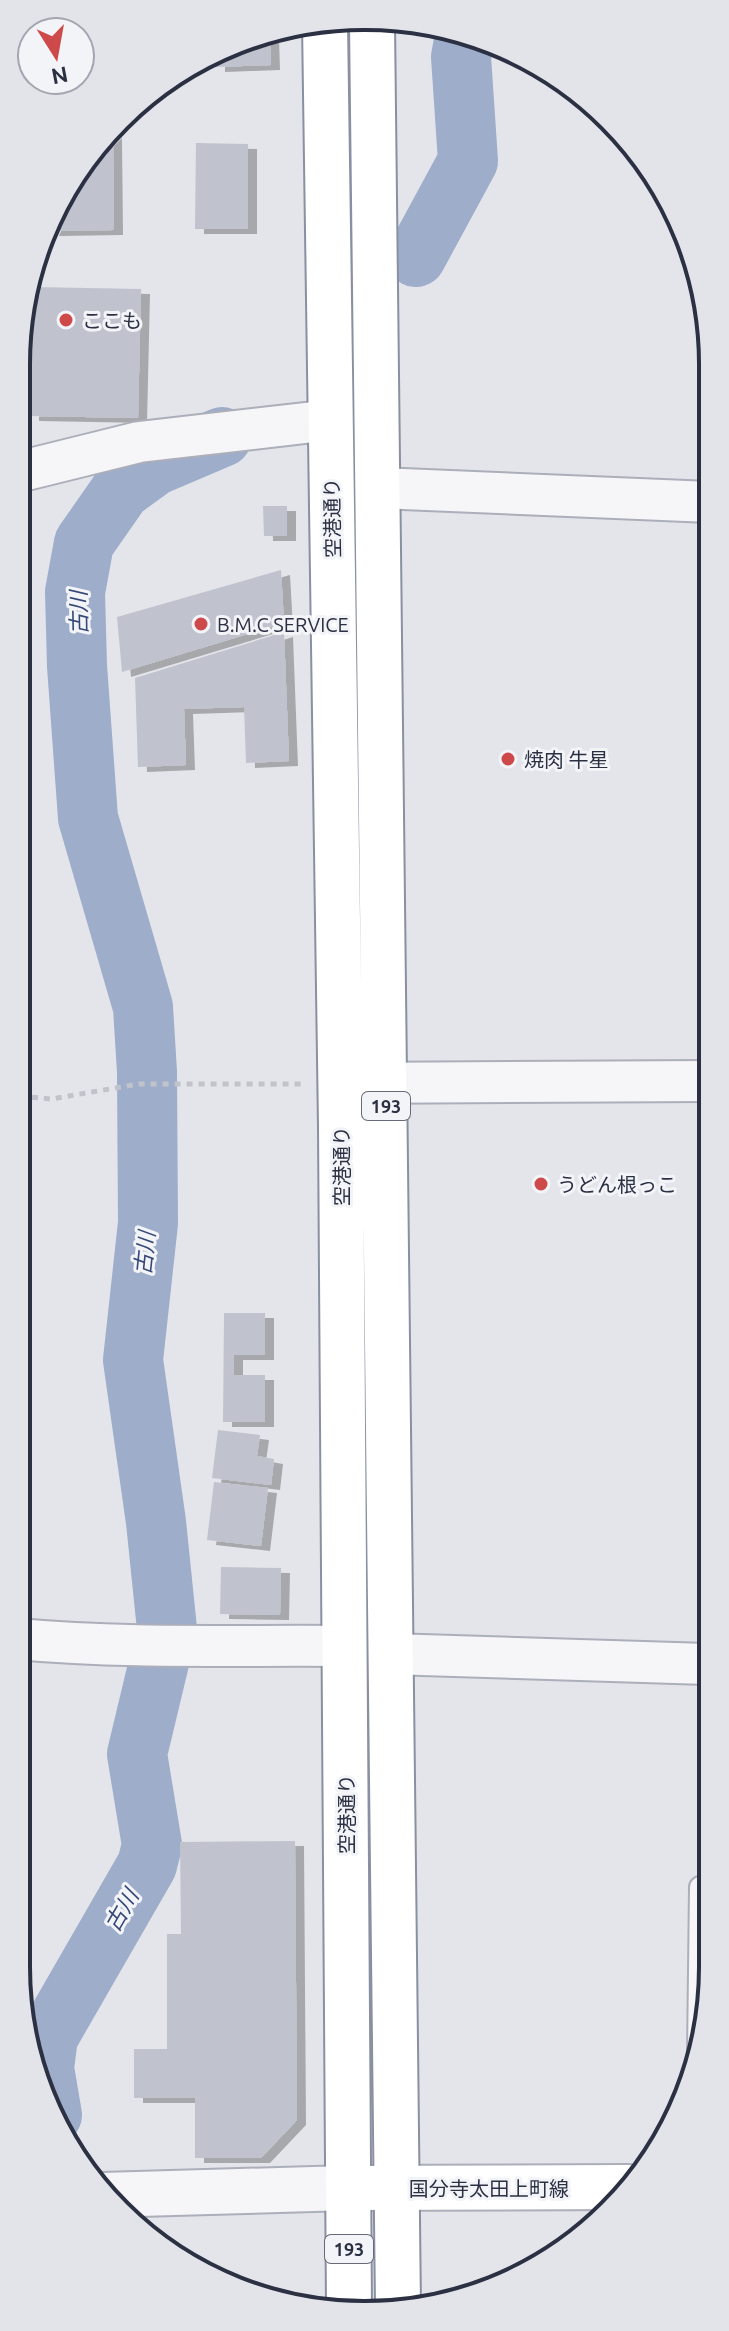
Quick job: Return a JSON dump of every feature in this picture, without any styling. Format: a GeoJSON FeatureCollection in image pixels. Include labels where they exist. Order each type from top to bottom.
{"type":"FeatureCollection","features":[{"type":"Feature","properties":{"kind":"main road","name":"193"},"geometry":{"type":"LineString","coordinates":[[372,30],[398,2299]]}},
{"type":"Feature","properties":{"kind":"main road","name":"空港通り"},"geometry":{"type":"LineString","coordinates":[[325,33],[340,1083],[349,2300]]}},
{"type":"Feature","properties":{"kind":"main road","name":"国分寺太田上町線"},"geometry":{"type":"LineString","coordinates":[[348,2188],[616,2187]]}},
{"type":"Feature","properties":{"kind":"street"},"geometry":{"type":"LineString","coordinates":[[30,469],[139,442],[331,420]]}},
{"type":"Feature","properties":{"kind":"street"},"geometry":{"type":"LineString","coordinates":[[379,488],[699,502]]}},
{"type":"Feature","properties":{"kind":"street"},"geometry":{"type":"LineString","coordinates":[[340,1083],[699,1081]]}},
{"type":"Feature","properties":{"kind":"street"},"geometry":{"type":"LineString","coordinates":[[30,1640],[161,1647],[345,1646]]}},
{"type":"Feature","properties":{"kind":"street"},"geometry":{"type":"LineString","coordinates":[[390,1654],[699,1664]]}},
{"type":"Feature","properties":{"kind":"street"},"geometry":{"type":"LineString","coordinates":[[120,2194],[348,2188]]}},
{"type":"Feature","properties":{"kind":"path"},"geometry":{"type":"LineString","coordinates":[[30,1097],[51,1099],[154,1083],[216,1087],[340,1083]]}},
{"type":"Feature","properties":{"kind":"building"},"geometry":{"type":"Polygon","coordinates":[[[270,44],[271,65],[216,67],[236,55],[270,44]]]}},
{"type":"Feature","properties":{"kind":"building"},"geometry":{"type":"Polygon","coordinates":[[[196,143],[248,144],[248,229],[195,229],[196,143]]]}},
{"type":"Feature","properties":{"kind":"building"},"geometry":{"type":"Polygon","coordinates":[[[113,144],[114,230],[57,231],[86,179],[113,144]]]}},
{"type":"Feature","properties":{"kind":"building"},"geometry":{"type":"Polygon","coordinates":[[[39,287],[141,289],[138,418],[30,416],[32,333],[39,287]]]}},
{"type":"Feature","properties":{"kind":"building"},"geometry":{"type":"Polygon","coordinates":[[[263,506],[287,506],[287,536],[264,536],[263,506]]]}},
{"type":"Feature","properties":{"kind":"building"},"geometry":{"type":"Polygon","coordinates":[[[281,570],[284,623],[122,672],[117,617],[281,570]]]}},
{"type":"Feature","properties":{"kind":"building"},"geometry":{"type":"Polygon","coordinates":[[[284,632],[289,761],[246,763],[244,707],[184,709],[186,765],[138,767],[135,678],[284,632]]]}},
{"type":"Feature","properties":{"kind":"building"},"geometry":{"type":"Polygon","coordinates":[[[224,1313],[265,1313],[265,1355],[234,1355],[234,1375],[265,1375],[265,1422],[223,1422],[224,1313]]]}},
{"type":"Feature","properties":{"kind":"building"},"geometry":{"type":"Polygon","coordinates":[[[218,1430],[260,1435],[257,1456],[274,1459],[271,1485],[212,1478],[218,1430]]]}},
{"type":"Feature","properties":{"kind":"building"},"geometry":{"type":"Polygon","coordinates":[[[214,1482],[268,1488],[261,1546],[207,1540],[214,1482]]]}},
{"type":"Feature","properties":{"kind":"building"},"geometry":{"type":"Polygon","coordinates":[[[221,1567],[281,1568],[280,1615],[220,1614],[221,1567]]]}},
{"type":"Feature","properties":{"kind":"building"},"geometry":{"type":"Polygon","coordinates":[[[295,1841],[297,2120],[261,2158],[195,2158],[195,2098],[134,2098],[134,2049],[167,2049],[167,1934],[181,1934],[180,1842],[295,1841]]]}},
{"type":"Feature","properties":{"kind":"waterway","name":"古川"},"geometry":{"type":"LineString","coordinates":[[416,257],[468,161],[461,57],[463,45]]}},
{"type":"Feature","properties":{"kind":"waterway","name":"古川"},"geometry":{"type":"LineString","coordinates":[[45,2064],[48,2037],[147,1865],[152,1845],[137,1754],[167,1629],[156,1522],[133,1360],[148,1223],[147,1072],[143,1007],[88,818],[75,592],[84,543],[121,490],[154,466],[222,437]]}},
{"type":"Feature","properties":{"kind":"waterway"},"geometry":{"type":"LineString","coordinates":[[116,465],[154,466]]}},
{"type":"Feature","properties":{"kind":"place","name":"ここも"},"geometry":{"type":"Point","coordinates":[66,320]}},
{"type":"Feature","properties":{"kind":"place","name":"B.M.C SERVICE"},"geometry":{"type":"Point","coordinates":[201,624]}},
{"type":"Feature","properties":{"kind":"place","name":"焼肉 牛星"},"geometry":{"type":"Point","coordinates":[508,759]}},
{"type":"Feature","properties":{"kind":"place","name":"うどん根っこ"},"geometry":{"type":"Point","coordinates":[541,1184]}}]}
